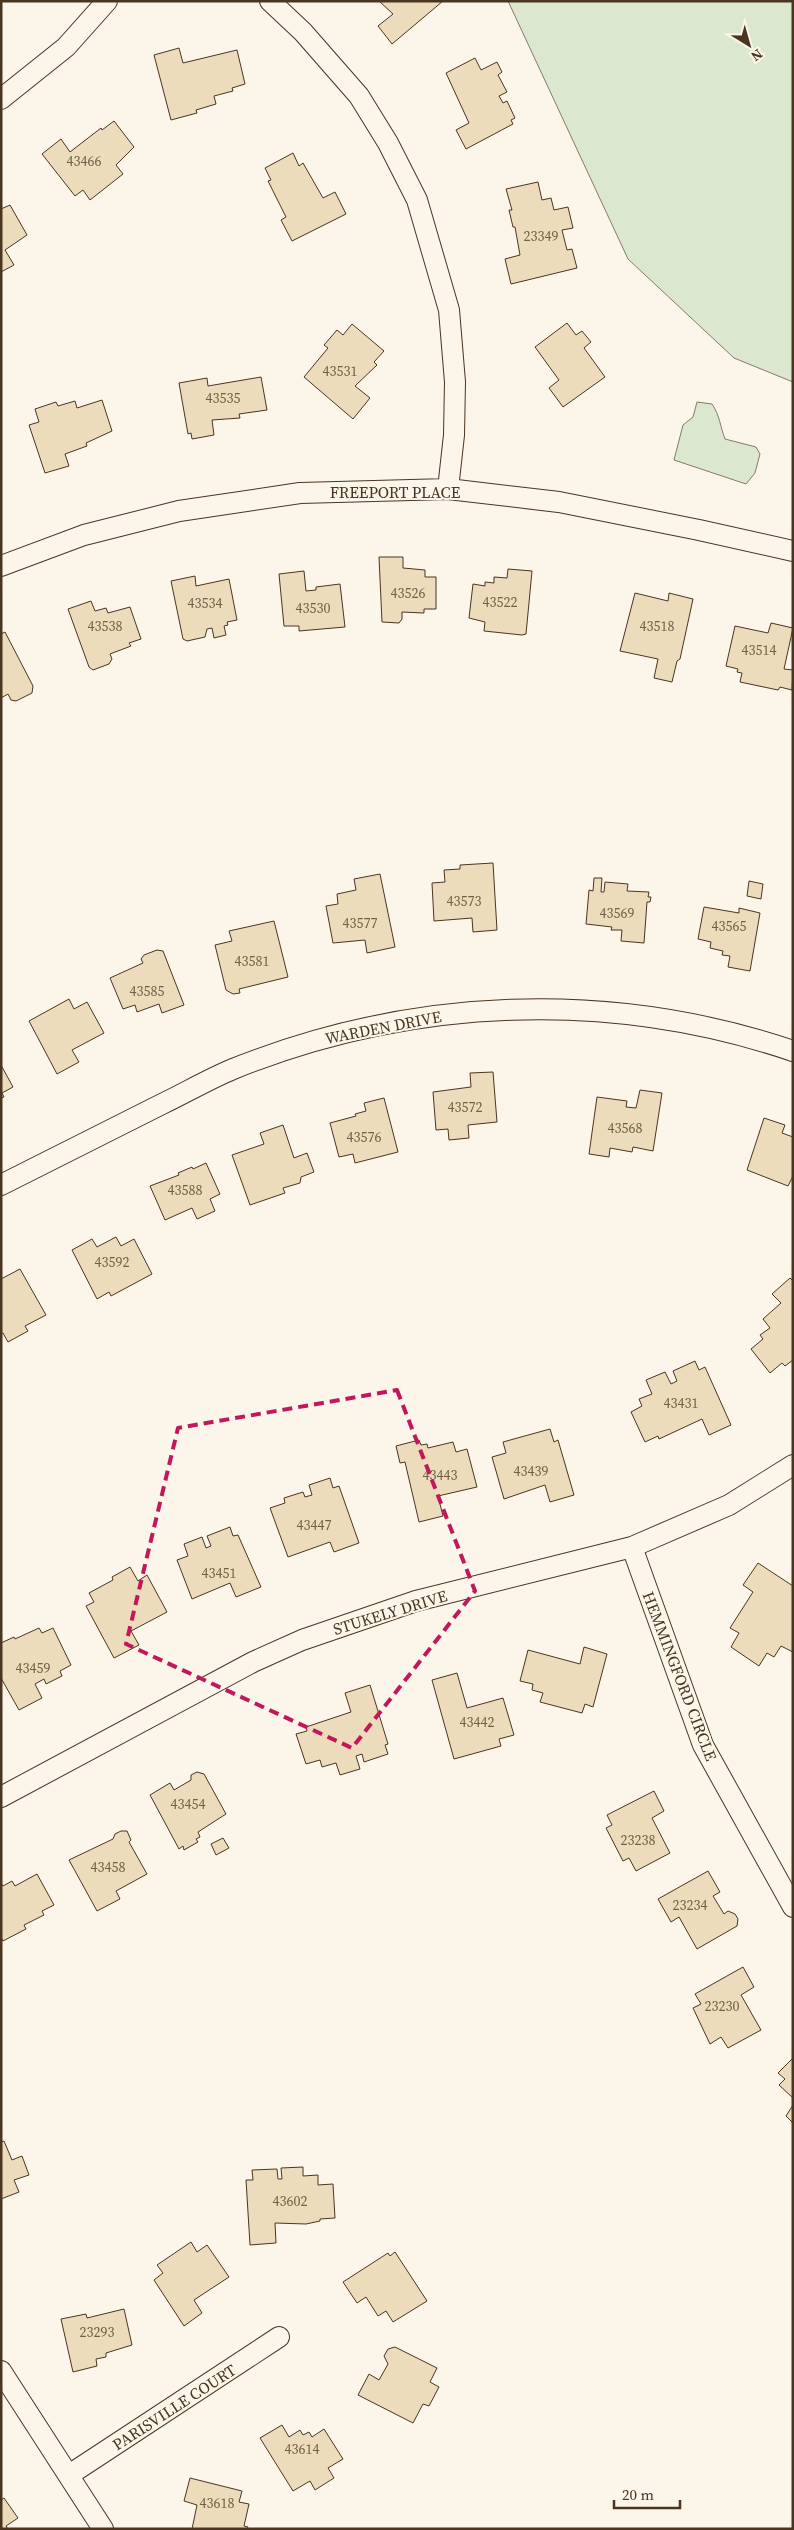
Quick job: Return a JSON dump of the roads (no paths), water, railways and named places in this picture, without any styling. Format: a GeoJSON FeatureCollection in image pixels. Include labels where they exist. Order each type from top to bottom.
{"type":"FeatureCollection","features":[{"type":"Feature","properties":{"kind":"street"},"geometry":{"type":"LineString","coordinates":[[1,99],[66,47],[107,1]]}},
{"type":"Feature","properties":{"kind":"street"},"geometry":{"type":"LineString","coordinates":[[270,1],[303,32],[359,96],[388,144],[417,200],[449,310],[455,382],[454,435],[448,490]]}},
{"type":"Feature","properties":{"kind":"street","name":"FREEPORT PLACE"},"geometry":{"type":"LineString","coordinates":[[1,566],[84,535],[138,520],[300,492],[448,490],[559,502],[699,530],[793,552]]}},
{"type":"Feature","properties":{"kind":"street","name":"WARDEN DRIVE"},"geometry":{"type":"LineString","coordinates":[[1,1185],[232,1069],[326,1038],[422,1016],[522,1009],[587,1009],[658,1018],[706,1027],[793,1051]]}},
{"type":"Feature","properties":{"kind":"street","name":"STUKELY DRIVE"},"geometry":{"type":"LineString","coordinates":[[1,1797],[253,1662],[302,1640],[416,1601],[632,1547],[729,1505],[793,1465]]}},
{"type":"Feature","properties":{"kind":"street","name":"HEMMINGFORD CIRCLE"},"geometry":{"type":"LineString","coordinates":[[632,1547],[703,1745],[793,1907]]}},
{"type":"Feature","properties":{"kind":"street","name":"PARISVILLE COURT"},"geometry":{"type":"LineString","coordinates":[[69,2475],[279,2337]]}},
{"type":"Feature","properties":{"kind":"street"},"geometry":{"type":"LineString","coordinates":[[1,2371],[103,2529]]}}]}
